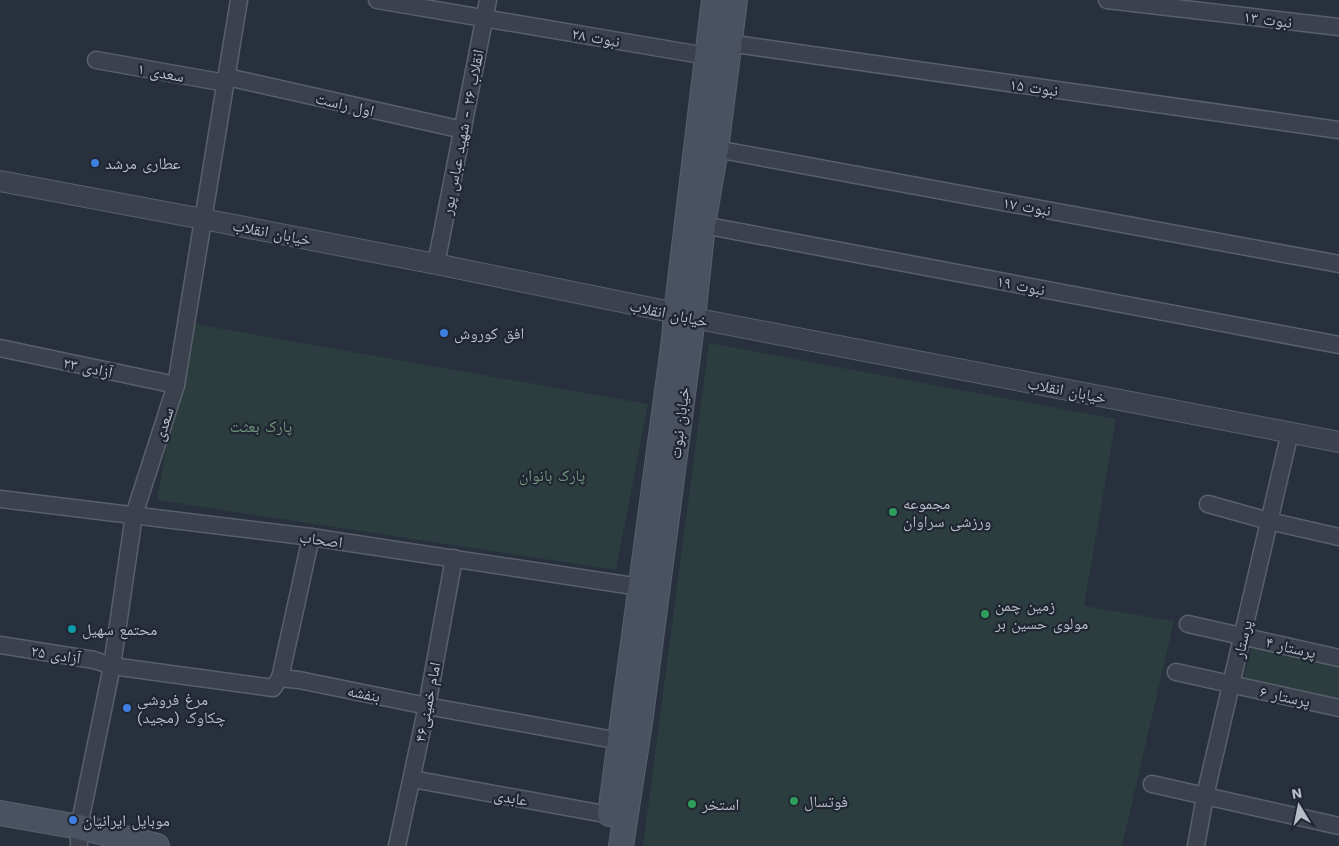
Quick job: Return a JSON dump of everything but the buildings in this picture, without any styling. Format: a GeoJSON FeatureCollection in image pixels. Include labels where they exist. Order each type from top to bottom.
{"type":"FeatureCollection","features":[{"type":"Feature","properties":{"kind":"main road","name":"خیابان نبوت"},"geometry":{"type":"LineString","coordinates":[[621,846],[641,713],[649,588],[674,339],[684,316],[703,225],[716,149],[718,50],[714,0]]}},
{"type":"Feature","properties":{"kind":"main road","name":"خیابان نبوت"},"geometry":{"type":"LineString","coordinates":[[684,316],[718,50],[735,0]]}},
{"type":"Feature","properties":{"kind":"main road","name":"خیابان نبوت"},"geometry":{"type":"LineString","coordinates":[[606,846],[620,741],[649,588]]}},
{"type":"Feature","properties":{"kind":"main road"},"geometry":{"type":"LineString","coordinates":[[0,813],[81,841]]}},
{"type":"Feature","properties":{"kind":"main road"},"geometry":{"type":"LineString","coordinates":[[0,828],[81,841],[157,846]]}},
{"type":"Feature","properties":{"kind":"street","name":"سعدی"},"geometry":{"type":"LineString","coordinates":[[81,841],[112,666],[134,515],[176,385],[239,0]]}},
{"type":"Feature","properties":{"kind":"street","name":"نبوت ۲۸"},"geometry":{"type":"LineString","coordinates":[[377,0],[484,18],[718,50]]}},
{"type":"Feature","properties":{"kind":"street","name":"انقلاب ۲۶ - شهید عباس پور"},"geometry":{"type":"LineString","coordinates":[[436,264],[488,0]]}},
{"type":"Feature","properties":{"kind":"street","name":"نبوت ۱۳"},"geometry":{"type":"LineString","coordinates":[[1107,0],[1339,27]]}},
{"type":"Feature","properties":{"kind":"street","name":"نبوت ۱۵"},"geometry":{"type":"LineString","coordinates":[[718,50],[1339,130]]}},
{"type":"Feature","properties":{"kind":"street","name":"سعدی ۱"},"geometry":{"type":"LineString","coordinates":[[96,60],[226,80]]}},
{"type":"Feature","properties":{"kind":"street","name":"اول راست"},"geometry":{"type":"LineString","coordinates":[[226,80],[463,130]]}},
{"type":"Feature","properties":{"kind":"street","name":"نبوت ۱۷"},"geometry":{"type":"LineString","coordinates":[[716,149],[1339,264]]}},
{"type":"Feature","properties":{"kind":"street","name":"خیابان انقلاب"},"geometry":{"type":"LineString","coordinates":[[0,181],[436,264],[684,316],[1339,442]]}},
{"type":"Feature","properties":{"kind":"street","name":"نبوت ۱۹"},"geometry":{"type":"LineString","coordinates":[[703,225],[1339,345]]}},
{"type":"Feature","properties":{"kind":"street","name":"آزادی ۲۳"},"geometry":{"type":"LineString","coordinates":[[0,348],[176,385]]}},
{"type":"Feature","properties":{"kind":"street","name":"پرستار"},"geometry":{"type":"LineString","coordinates":[[1196,846],[1205,796],[1290,432]]}},
{"type":"Feature","properties":{"kind":"street","name":"اصحاب"},"geometry":{"type":"LineString","coordinates":[[0,499],[311,537],[649,588]]}},
{"type":"Feature","properties":{"kind":"street"},"geometry":{"type":"LineString","coordinates":[[1208,504],[1269,521],[1339,537]]}},
{"type":"Feature","properties":{"kind":"street"},"geometry":{"type":"LineString","coordinates":[[112,666],[273,688],[280,678],[311,537]]}},
{"type":"Feature","properties":{"kind":"street","name":"امام خمینی۴۶"},"geometry":{"type":"LineString","coordinates":[[397,846],[427,706],[454,558]]}},
{"type":"Feature","properties":{"kind":"street","name":"پرستار ۴"},"geometry":{"type":"LineString","coordinates":[[1188,624],[1339,658]]}},
{"type":"Feature","properties":{"kind":"street","name":"آزادی ۲۵"},"geometry":{"type":"LineString","coordinates":[[0,645],[94,660],[112,666]]}},
{"type":"Feature","properties":{"kind":"street","name":"پرستار ۶"},"geometry":{"type":"LineString","coordinates":[[1176,672],[1339,708]]}},
{"type":"Feature","properties":{"kind":"street","name":"بنفشه"},"geometry":{"type":"LineString","coordinates":[[280,678],[620,741]]}},
{"type":"Feature","properties":{"kind":"street","name":"عابدی"},"geometry":{"type":"LineString","coordinates":[[412,779],[610,815]]}},
{"type":"Feature","properties":{"kind":"street"},"geometry":{"type":"LineString","coordinates":[[1152,784],[1339,826]]}},
{"type":"Feature","properties":{"kind":"green space","name":"پارک بعثت"},"geometry":{"type":"Polygon","coordinates":[[[189,323],[648,404],[616,570],[157,500],[189,323]]]}},
{"type":"Feature","properties":{"kind":"green space","name":"مجموعه ورزشی سراوان"},"geometry":{"type":"Polygon","coordinates":[[[709,343],[1116,419],[1084,606],[1174,621],[1122,846],[643,846],[709,343]]]}},
{"type":"Feature","properties":{"kind":"green space"},"geometry":{"type":"Polygon","coordinates":[[[1252,645],[1339,665],[1339,701],[1243,681],[1252,645]]]}},
{"type":"Feature","properties":{"kind":"place","name":"عطاری مرشد"},"geometry":{"type":"Point","coordinates":[95,163]}},
{"type":"Feature","properties":{"kind":"place","name":"افق کوروش"},"geometry":{"type":"Point","coordinates":[444,333]}},
{"type":"Feature","properties":{"kind":"place","name":"مجموعه ورزشی سراوان"},"geometry":{"type":"Point","coordinates":[893,512]}},
{"type":"Feature","properties":{"kind":"place","name":"زمین چمن مولوی حسین بر"},"geometry":{"type":"Point","coordinates":[985,614]}},
{"type":"Feature","properties":{"kind":"place","name":"محتمع سهیل"},"geometry":{"type":"Point","coordinates":[72,629]}},
{"type":"Feature","properties":{"kind":"place","name":"مرغ فروشی چکاوک (مجید)"},"geometry":{"type":"Point","coordinates":[127,708]}},
{"type":"Feature","properties":{"kind":"place","name":"فوتسال"},"geometry":{"type":"Point","coordinates":[794,801]}},
{"type":"Feature","properties":{"kind":"place","name":"استخر"},"geometry":{"type":"Point","coordinates":[692,804]}},
{"type":"Feature","properties":{"kind":"place","name":"موبایل ایرانیان"},"geometry":{"type":"Point","coordinates":[73,820]}},
{"type":"Feature","properties":{"kind":"park label","name":"پارک بانوان"},"geometry":{"type":"Point","coordinates":[552,475]}}]}
